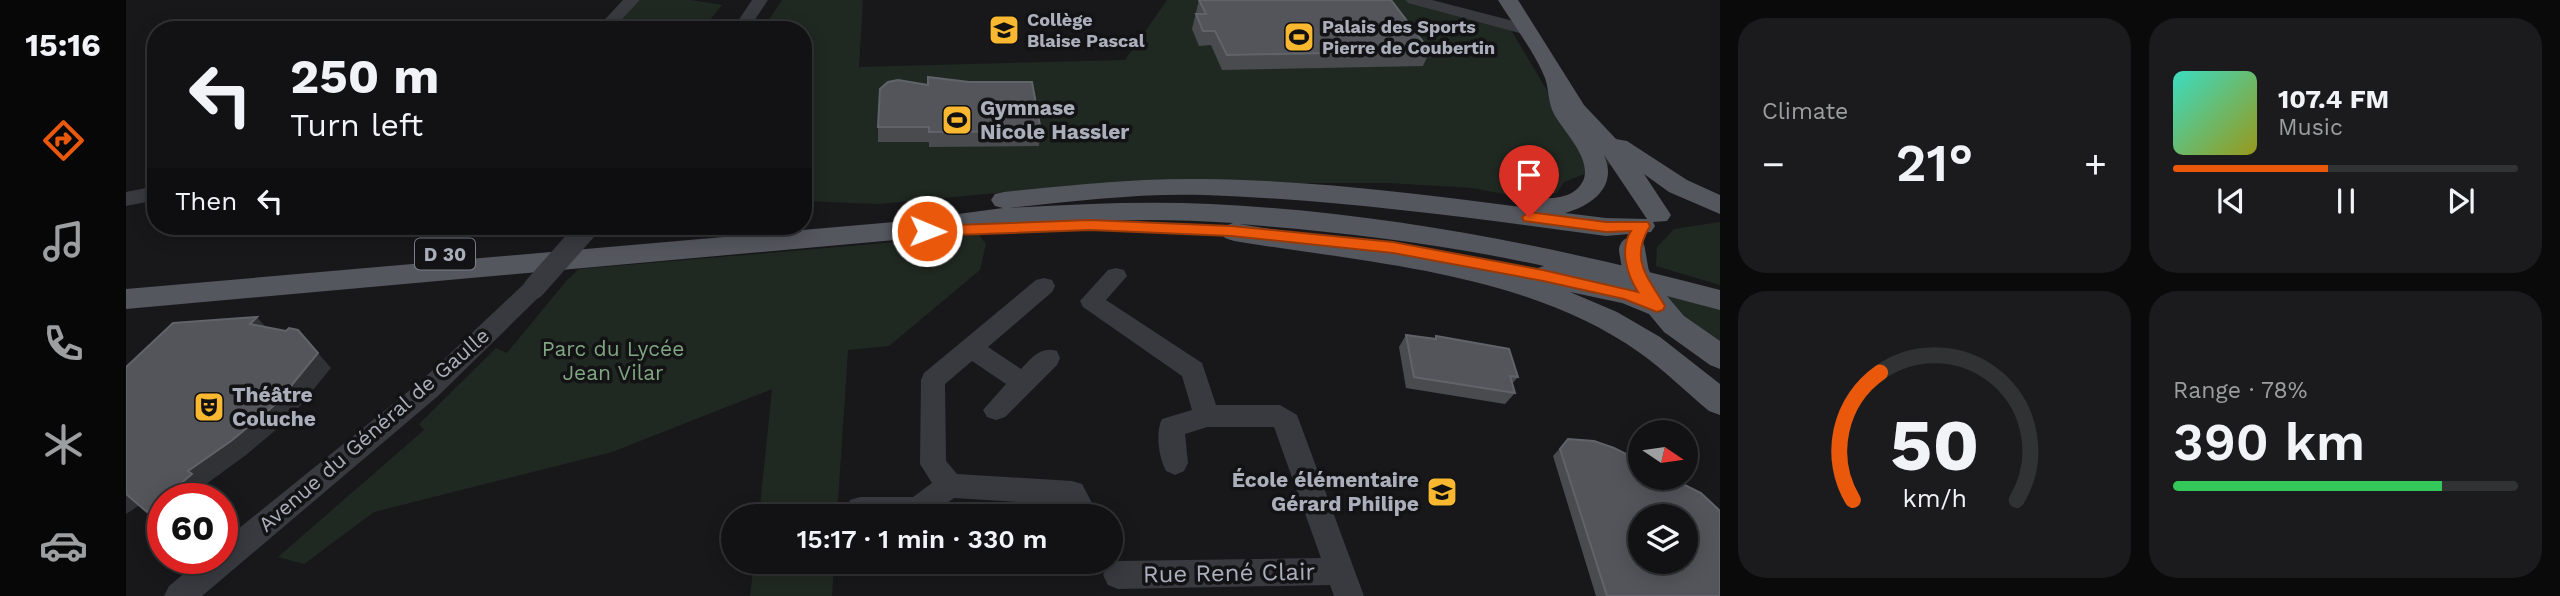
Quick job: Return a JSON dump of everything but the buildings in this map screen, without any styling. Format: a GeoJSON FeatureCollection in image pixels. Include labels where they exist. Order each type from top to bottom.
{"type":"FeatureCollection","features":[{"type":"Feature","properties":{"kind":"main road"},"geometry":{"type":"LineString","coordinates":[[1508,0],[1575,109],[1597,130],[1678,186],[1720,206]]}},
{"type":"Feature","properties":{"kind":"main road"},"geometry":{"type":"LineString","coordinates":[[1387,198],[1408,195],[1540,208],[1562,206],[1582,198],[1596,184],[1597,168],[1590,150],[1566,116],[1558,98],[1557,82]]}},
{"type":"Feature","properties":{"kind":"main road"},"geometry":{"type":"LineString","coordinates":[[1597,130],[1644,192],[1644,230],[1636,273],[1650,296],[1685,332],[1720,357]]}},
{"type":"Feature","properties":{"kind":"main road"},"geometry":{"type":"LineString","coordinates":[[1650,296],[1627,294],[1460,258],[1393,247],[1231,231],[1090,225],[947,232],[895,223],[902,211],[1108,189],[1203,187],[1387,198],[1644,230],[1688,208],[1720,206]]}},
{"type":"Feature","properties":{"kind":"main road","name":"D 30"},"geometry":{"type":"LineString","coordinates":[[812,231],[895,223],[902,218],[1088,205],[1267,209],[1373,219],[1485,237],[1612,262],[1720,290]]}},
{"type":"Feature","properties":{"kind":"main road","name":"D 30"},"geometry":{"type":"LineString","coordinates":[[812,222],[946,223],[1086,213],[1177,213],[1267,218],[1377,228],[1488,245],[1605,269],[1720,300]]}},
{"type":"Feature","properties":{"kind":"main road"},"geometry":{"type":"LineString","coordinates":[[1231,231],[1475,271],[1536,288],[1607,320],[1650,345],[1720,402]]}},
{"type":"Feature","properties":{"kind":"main road","name":"D 30"},"geometry":{"type":"LineString","coordinates":[[126,282],[661,235]]}},
{"type":"Feature","properties":{"kind":"main road","name":"D 30"},"geometry":{"type":"LineString","coordinates":[[126,299],[774,235]]}},
{"type":"Feature","properties":{"kind":"street"},"geometry":{"type":"LineString","coordinates":[[612,21],[632,0]]}},
{"type":"Feature","properties":{"kind":"street"},"geometry":{"type":"LineString","coordinates":[[746,21],[760,0]]}},
{"type":"Feature","properties":{"kind":"street"},"geometry":{"type":"LineString","coordinates":[[1414,0],[1527,30]]}},
{"type":"Feature","properties":{"kind":"street"},"geometry":{"type":"LineString","coordinates":[[126,199],[147,195]]}},
{"type":"Feature","properties":{"kind":"street","name":"Avenue du Général de Gaulle"},"geometry":{"type":"LineString","coordinates":[[179,596],[429,389],[534,288],[581,235]]}},
{"type":"Feature","properties":{"kind":"street"},"geometry":{"type":"LineString","coordinates":[[1116,276],[1091,302],[1193,370],[1207,416]]}},
{"type":"Feature","properties":{"kind":"street"},"geometry":{"type":"LineString","coordinates":[[950,486],[933,464],[933,380],[1044,286]]}},
{"type":"Feature","properties":{"kind":"street"},"geometry":{"type":"LineString","coordinates":[[971,348],[1023,383]]}},
{"type":"Feature","properties":{"kind":"street"},"geometry":{"type":"LineString","coordinates":[[996,410],[1048,358]]}},
{"type":"Feature","properties":{"kind":"street"},"geometry":{"type":"LineString","coordinates":[[1175,463],[1171,427],[1207,416],[1280,416],[1288,424],[1345,584]]}},
{"type":"Feature","properties":{"kind":"street"},"geometry":{"type":"LineString","coordinates":[[924,504],[950,486],[1072,493],[1078,504]]}},
{"type":"Feature","properties":{"kind":"street","name":"Rue René Clair"},"geometry":{"type":"LineString","coordinates":[[1115,578],[1345,584]]}},
{"type":"Feature","properties":{"kind":"green space"},"geometry":{"type":"Polygon","coordinates":[[[640,0],[691,0],[722,5],[709,21],[620,21],[640,0]]]}},
{"type":"Feature","properties":{"kind":"green space"},"geometry":{"type":"Polygon","coordinates":[[[782,0],[863,0],[859,67],[1125,60],[1167,0],[1406,0],[1511,30],[1555,104],[1586,129],[1611,164],[1564,182],[1557,193],[1539,197],[1514,196],[1472,188],[1389,183],[1103,183],[879,204],[812,201],[812,21],[768,21],[782,0]]]}},
{"type":"Feature","properties":{"kind":"green space"},"geometry":{"type":"Polygon","coordinates":[[[1720,222],[1720,285],[1656,266],[1657,247],[1674,229],[1720,222]]]}},
{"type":"Feature","properties":{"kind":"green space","name":"Parc du Lycée Jean Vilar"},"geometry":{"type":"Polygon","coordinates":[[[979,235],[986,244],[980,270],[889,346],[848,350],[838,504],[760,504],[772,389],[612,452],[374,512],[304,564],[278,557],[424,430],[419,424],[496,348],[507,353],[579,269],[979,235]]]}},
{"type":"Feature","properties":{"kind":"green space"},"geometry":{"type":"Polygon","coordinates":[[[1662,291],[1720,306],[1720,345],[1672,306],[1662,291]]]}},
{"type":"Feature","properties":{"kind":"green space"},"geometry":{"type":"Polygon","coordinates":[[[753,574],[833,574],[832,596],[750,596],[753,574]]]}},
{"type":"Feature","properties":{"kind":"place","name":"Collège Blaise Pascal"},"geometry":{"type":"Point","coordinates":[1004,30]}},
{"type":"Feature","properties":{"kind":"place","name":"Palais des Sports Pierre de Coubertin"},"geometry":{"type":"Point","coordinates":[1299,37]}},
{"type":"Feature","properties":{"kind":"place","name":"Gymnase Nicole Hassler"},"geometry":{"type":"Point","coordinates":[957,120]}},
{"type":"Feature","properties":{"kind":"place","name":"Théâtre Coluche"},"geometry":{"type":"Point","coordinates":[209,407]}},
{"type":"Feature","properties":{"kind":"place","name":"École élémentaire Gérard Philipe"},"geometry":{"type":"Point","coordinates":[1442,492]}},
{"type":"Feature","properties":{"kind":"route"},"geometry":{"type":"LineString","coordinates":[[927,231],[1090,225],[1164,227],[1393,247],[1543,275],[1627,294],[1657,306],[1642,286],[1633,260],[1634,238],[1642,226],[1606,227],[1529,217]]}}]}
